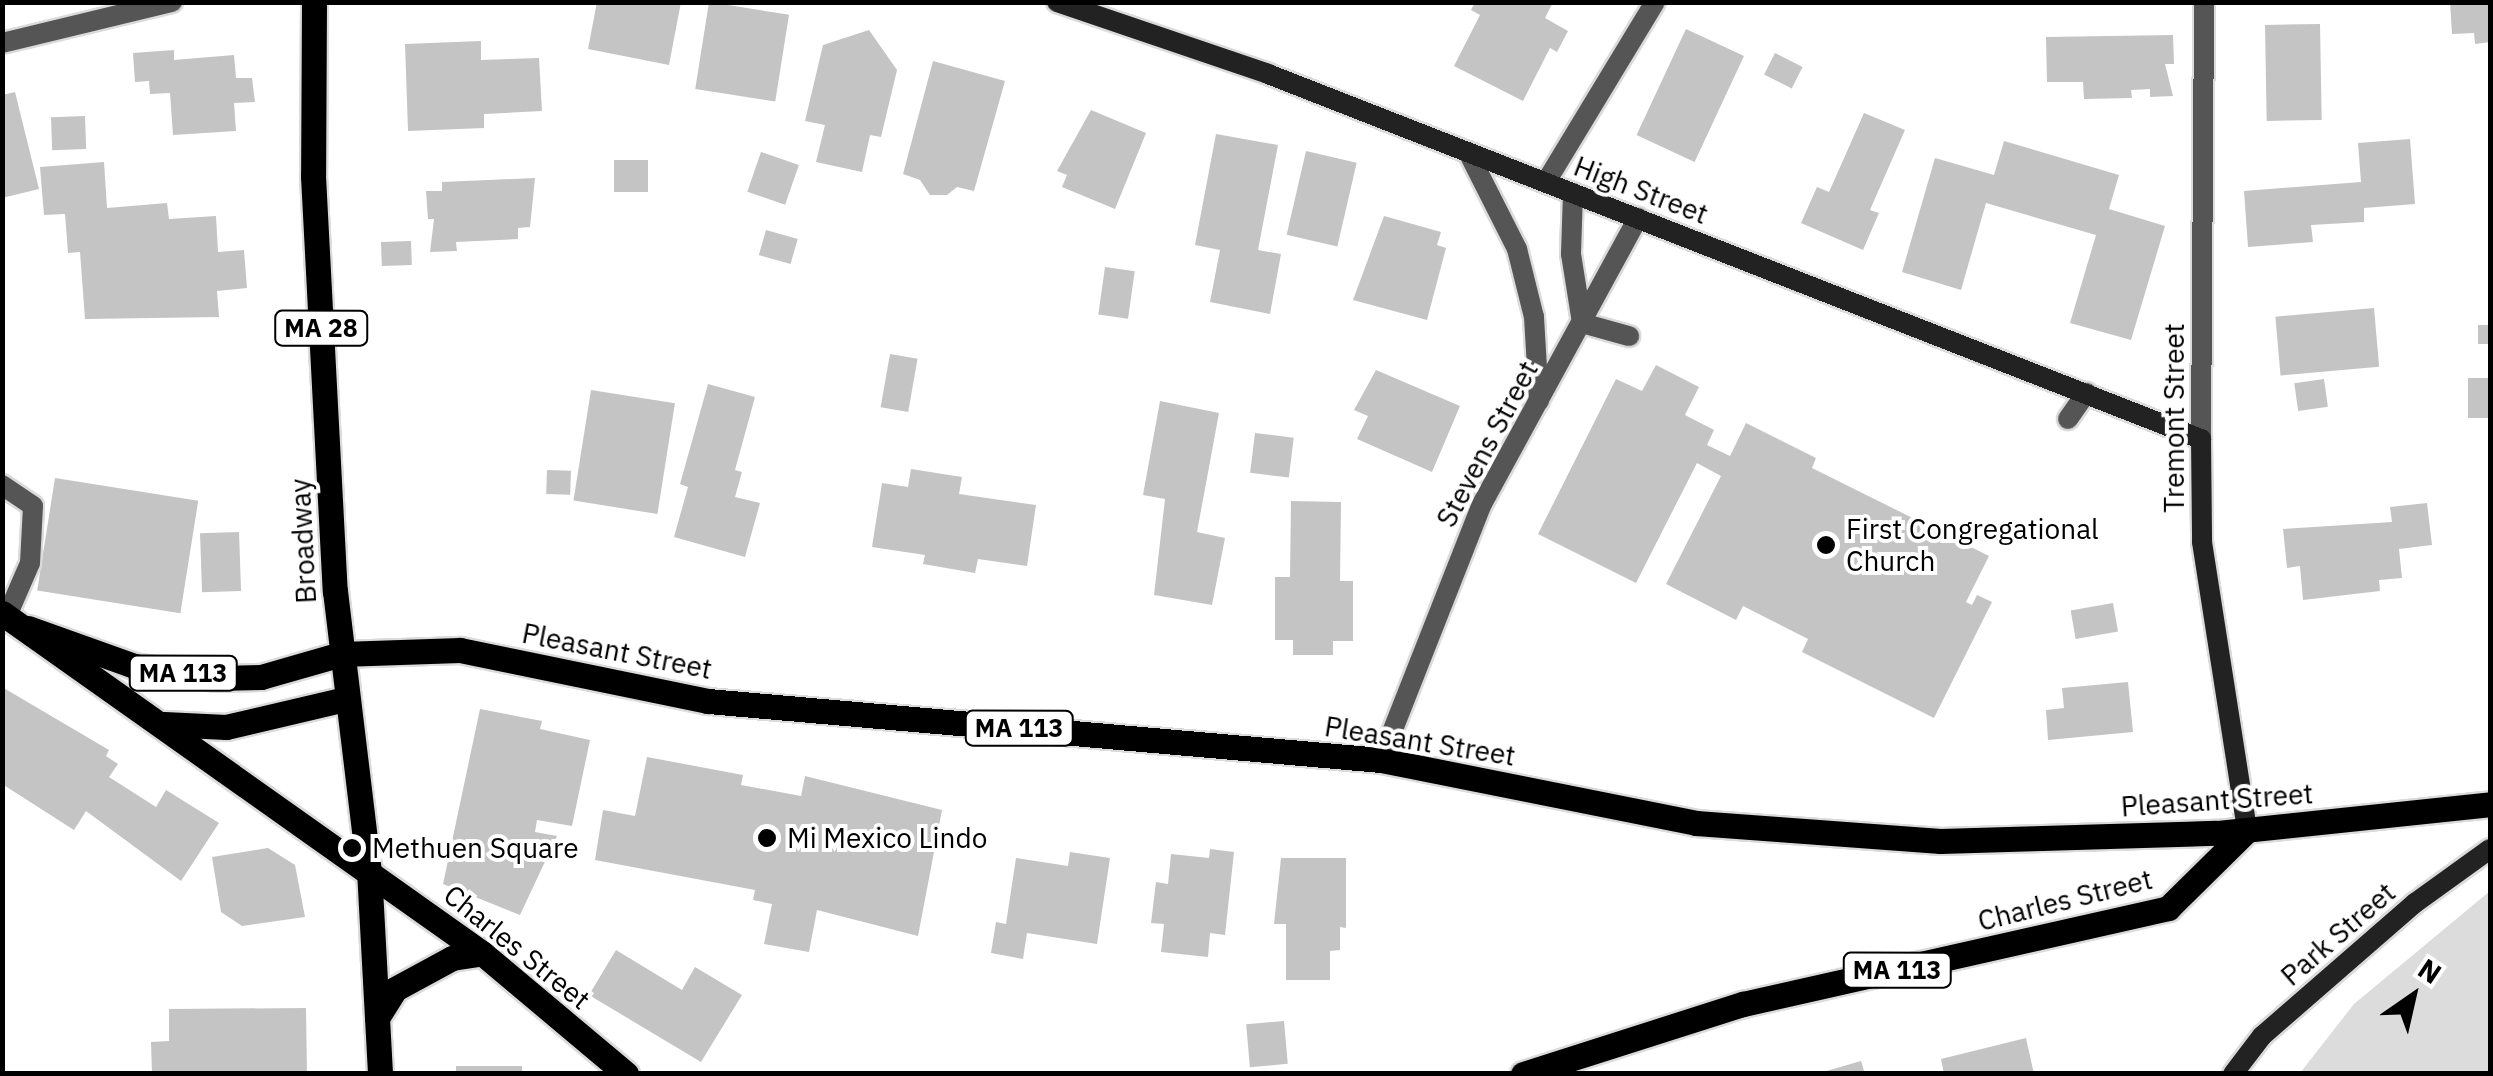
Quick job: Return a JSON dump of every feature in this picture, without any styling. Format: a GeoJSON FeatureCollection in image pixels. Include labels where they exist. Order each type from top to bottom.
{"type":"FeatureCollection","features":[{"type":"Feature","properties":{"kind":"main road","name":"Broadway"},"geometry":{"type":"LineString","coordinates":[[314,2],[313,176],[341,654],[369,870],[380,1074]]}},
{"type":"Feature","properties":{"kind":"main road","name":"MA 113"},"geometry":{"type":"LineString","coordinates":[[13,619],[134,666],[215,678],[260,677],[341,654]]}},
{"type":"Feature","properties":{"kind":"main road","name":"MA 113"},"geometry":{"type":"LineString","coordinates":[[13,619],[369,870]]}},
{"type":"Feature","properties":{"kind":"main road","name":"Pleasant Street"},"geometry":{"type":"LineString","coordinates":[[341,654],[460,650],[708,701],[1381,760],[1696,823],[1940,841],[2247,830],[2490,804]]}},
{"type":"Feature","properties":{"kind":"main road"},"geometry":{"type":"LineString","coordinates":[[164,724],[226,727],[345,699]]}},
{"type":"Feature","properties":{"kind":"main road","name":"Charles Street"},"geometry":{"type":"LineString","coordinates":[[1523,1074],[1743,1004],[2168,908],[2247,830]]}},
{"type":"Feature","properties":{"kind":"main road","name":"Charles Street"},"geometry":{"type":"LineString","coordinates":[[369,870],[482,953],[626,1074]]}},
{"type":"Feature","properties":{"kind":"main road"},"geometry":{"type":"LineString","coordinates":[[377,1018],[395,989],[452,958],[482,953]]}},
{"type":"Feature","properties":{"kind":"street"},"geometry":{"type":"LineString","coordinates":[[2,43],[172,2]]}},
{"type":"Feature","properties":{"kind":"street","name":"High Street"},"geometry":{"type":"LineString","coordinates":[[1057,2],[1468,152],[2201,439]]}},
{"type":"Feature","properties":{"kind":"street"},"geometry":{"type":"LineString","coordinates":[[1546,182],[1655,2]]}},
{"type":"Feature","properties":{"kind":"street","name":"Tremont Street"},"geometry":{"type":"LineString","coordinates":[[2204,2],[2202,542],[2247,830]]}},
{"type":"Feature","properties":{"kind":"street"},"geometry":{"type":"LineString","coordinates":[[1468,152],[1517,249],[1534,317],[1539,401]]}},
{"type":"Feature","properties":{"kind":"street"},"geometry":{"type":"LineString","coordinates":[[1573,193],[1571,254],[1582,323],[1629,336]]}},
{"type":"Feature","properties":{"kind":"street","name":"Stevens Street"},"geometry":{"type":"LineString","coordinates":[[1381,760],[1482,504],[1638,218]]}},
{"type":"Feature","properties":{"kind":"street"},"geometry":{"type":"LineString","coordinates":[[2068,419],[2086,393]]}},
{"type":"Feature","properties":{"kind":"street"},"geometry":{"type":"LineString","coordinates":[[2,485],[33,506],[30,564],[13,619]]}},
{"type":"Feature","properties":{"kind":"street","name":"Park Street"},"geometry":{"type":"LineString","coordinates":[[2233,1074],[2262,1036],[2416,903],[2490,849]]}},
{"type":"Feature","properties":{"kind":"shaded area"},"geometry":{"type":"Polygon","coordinates":[[[2490,891],[2490,1073],[2300,1073],[2354,1004],[2490,891]]]}},
{"type":"Feature","properties":{"kind":"building"},"geometry":{"type":"Polygon","coordinates":[[[597,2],[681,2],[669,65],[588,49],[597,2]]]}},
{"type":"Feature","properties":{"kind":"building"},"geometry":{"type":"Polygon","coordinates":[[[709,2],[789,15],[775,102],[695,89],[709,2]]]}},
{"type":"Feature","properties":{"kind":"building"},"geometry":{"type":"Polygon","coordinates":[[[1475,2],[1553,2],[1545,18],[1568,31],[1557,52],[1550,48],[1523,101],[1454,66],[1480,15],[1471,10],[1475,2]]]}},
{"type":"Feature","properties":{"kind":"building"},"geometry":{"type":"Polygon","coordinates":[[[2450,2],[2490,2],[2490,42],[2475,44],[2474,33],[2452,34],[2450,2]]]}},
{"type":"Feature","properties":{"kind":"building"},"geometry":{"type":"Polygon","coordinates":[[[2320,24],[2322,120],[2267,121],[2265,25],[2320,24]]]}},
{"type":"Feature","properties":{"kind":"building"},"geometry":{"type":"Polygon","coordinates":[[[1686,29],[1744,56],[1695,162],[1637,135],[1686,29]]]}},
{"type":"Feature","properties":{"kind":"building"},"geometry":{"type":"Polygon","coordinates":[[[869,30],[897,70],[881,137],[870,135],[862,172],[816,162],[825,125],[805,121],[823,45],[869,30]]]}},
{"type":"Feature","properties":{"kind":"building"},"geometry":{"type":"Polygon","coordinates":[[[2173,35],[2174,64],[2165,64],[2173,96],[2150,97],[2150,89],[2131,90],[2132,98],[2084,99],[2083,82],[2047,82],[2046,37],[2173,35]]]}},
{"type":"Feature","properties":{"kind":"building"},"geometry":{"type":"Polygon","coordinates":[[[481,41],[481,60],[539,58],[542,111],[484,114],[484,128],[408,131],[405,44],[481,41]]]}},
{"type":"Feature","properties":{"kind":"building"},"geometry":{"type":"Polygon","coordinates":[[[174,50],[174,60],[234,55],[236,78],[252,78],[255,102],[234,103],[236,131],[173,135],[170,93],[150,94],[149,81],[135,82],[133,53],[174,50]]]}},
{"type":"Feature","properties":{"kind":"building"},"geometry":{"type":"Polygon","coordinates":[[[1775,53],[1803,67],[1792,88],[1764,74],[1775,53]]]}},
{"type":"Feature","properties":{"kind":"building"},"geometry":{"type":"Polygon","coordinates":[[[933,61],[1005,81],[974,191],[957,187],[947,195],[930,195],[920,180],[903,174],[933,61]]]}},
{"type":"Feature","properties":{"kind":"building"},"geometry":{"type":"Polygon","coordinates":[[[15,92],[39,189],[2,198],[2,95],[15,92]]]}},
{"type":"Feature","properties":{"kind":"building"},"geometry":{"type":"Polygon","coordinates":[[[1091,110],[1146,133],[1115,209],[1062,187],[1067,175],[1057,171],[1091,110]]]}},
{"type":"Feature","properties":{"kind":"building"},"geometry":{"type":"Polygon","coordinates":[[[1864,113],[1905,130],[1870,210],[1879,213],[1863,250],[1801,223],[1817,187],[1829,192],[1864,113]]]}},
{"type":"Feature","properties":{"kind":"building"},"geometry":{"type":"Polygon","coordinates":[[[85,116],[86,149],[52,150],[51,117],[85,116]]]}},
{"type":"Feature","properties":{"kind":"building"},"geometry":{"type":"Polygon","coordinates":[[[1216,134],[1278,145],[1258,250],[1281,254],[1270,314],[1210,302],[1220,250],[1195,245],[1216,134]]]}},
{"type":"Feature","properties":{"kind":"building"},"geometry":{"type":"Polygon","coordinates":[[[2410,139],[2415,204],[2364,208],[2364,222],[2311,225],[2313,242],[2248,247],[2244,191],[2361,182],[2358,143],[2410,139]]]}},
{"type":"Feature","properties":{"kind":"building"},"geometry":{"type":"Polygon","coordinates":[[[2004,141],[2119,175],[2109,209],[2165,226],[2131,340],[2070,323],[2096,235],[1986,203],[1961,290],[1902,272],[1935,158],[1994,175],[2004,141]]]}},
{"type":"Feature","properties":{"kind":"building"},"geometry":{"type":"Polygon","coordinates":[[[1306,151],[1357,163],[1337,246],[1287,235],[1306,151]]]}},
{"type":"Feature","properties":{"kind":"building"},"geometry":{"type":"Polygon","coordinates":[[[761,152],[799,165],[785,205],[747,192],[761,152]]]}},
{"type":"Feature","properties":{"kind":"building"},"geometry":{"type":"Polygon","coordinates":[[[614,160],[648,160],[648,192],[614,192],[614,160]]]}},
{"type":"Feature","properties":{"kind":"building"},"geometry":{"type":"Polygon","coordinates":[[[104,162],[107,208],[167,203],[169,219],[216,216],[218,252],[244,250],[247,288],[217,291],[219,317],[85,319],[80,252],[68,253],[65,214],[44,215],[40,167],[104,162]]]}},
{"type":"Feature","properties":{"kind":"building"},"geometry":{"type":"Polygon","coordinates":[[[535,178],[530,227],[518,228],[518,239],[456,242],[457,251],[430,252],[434,219],[428,219],[426,191],[442,191],[442,182],[535,178]]]}},
{"type":"Feature","properties":{"kind":"building"},"geometry":{"type":"Polygon","coordinates":[[[1384,216],[1441,232],[1437,245],[1446,248],[1427,320],[1353,300],[1384,216]]]}},
{"type":"Feature","properties":{"kind":"building"},"geometry":{"type":"Polygon","coordinates":[[[766,230],[798,239],[791,264],[759,255],[766,230]]]}},
{"type":"Feature","properties":{"kind":"building"},"geometry":{"type":"Polygon","coordinates":[[[411,241],[412,265],[382,266],[381,242],[411,241]]]}},
{"type":"Feature","properties":{"kind":"building"},"geometry":{"type":"Polygon","coordinates":[[[1105,267],[1135,271],[1128,319],[1098,315],[1105,267]]]}},
{"type":"Feature","properties":{"kind":"building"},"geometry":{"type":"Polygon","coordinates":[[[2374,308],[2379,367],[2281,375],[2275,317],[2374,308]]]}},
{"type":"Feature","properties":{"kind":"building"},"geometry":{"type":"Polygon","coordinates":[[[2478,325],[2490,325],[2490,344],[2478,344],[2478,325]]]}},
{"type":"Feature","properties":{"kind":"building"},"geometry":{"type":"Polygon","coordinates":[[[890,354],[918,359],[908,412],[881,407],[890,354]]]}},
{"type":"Feature","properties":{"kind":"building","name":"First Congregational Church"},"geometry":{"type":"Polygon","coordinates":[[[1656,365],[1699,387],[1685,415],[1714,430],[1707,445],[1730,456],[1746,423],[1816,458],[1812,468],[1989,556],[1966,602],[1972,605],[1977,595],[1992,602],[1934,718],[1802,652],[1808,639],[1743,606],[1736,620],[1666,584],[1721,476],[1697,463],[1636,583],[1538,534],[1616,379],[1642,391],[1656,365]]]}},
{"type":"Feature","properties":{"kind":"building"},"geometry":{"type":"Polygon","coordinates":[[[1376,370],[1460,406],[1432,472],[1357,439],[1368,416],[1354,410],[1376,370]]]}},
{"type":"Feature","properties":{"kind":"building"},"geometry":{"type":"Polygon","coordinates":[[[2468,378],[2490,378],[2490,418],[2468,418],[2468,378]]]}},
{"type":"Feature","properties":{"kind":"building"},"geometry":{"type":"Polygon","coordinates":[[[2324,379],[2328,407],[2298,411],[2294,383],[2324,379]]]}},
{"type":"Feature","properties":{"kind":"building"},"geometry":{"type":"Polygon","coordinates":[[[708,384],[755,397],[735,470],[742,472],[735,497],[760,503],[745,557],[674,537],[688,487],[680,484],[708,384]]]}},
{"type":"Feature","properties":{"kind":"building"},"geometry":{"type":"Polygon","coordinates":[[[591,390],[675,403],[657,514],[573,501],[591,390]]]}},
{"type":"Feature","properties":{"kind":"building"},"geometry":{"type":"Polygon","coordinates":[[[1160,401],[1219,413],[1197,532],[1225,538],[1212,605],[1154,595],[1165,499],[1143,495],[1160,401]]]}},
{"type":"Feature","properties":{"kind":"building"},"geometry":{"type":"Polygon","coordinates":[[[1255,433],[1294,438],[1289,477],[1250,473],[1255,433]]]}},
{"type":"Feature","properties":{"kind":"building"},"geometry":{"type":"Polygon","coordinates":[[[911,469],[962,477],[959,494],[1036,505],[1027,566],[978,559],[975,573],[923,564],[925,555],[872,547],[882,483],[908,487],[911,469]]]}},
{"type":"Feature","properties":{"kind":"building"},"geometry":{"type":"Polygon","coordinates":[[[547,470],[571,471],[570,495],[546,494],[547,470]]]}},
{"type":"Feature","properties":{"kind":"building"},"geometry":{"type":"Polygon","coordinates":[[[55,478],[198,501],[180,613],[37,591],[55,478]]]}},
{"type":"Feature","properties":{"kind":"building"},"geometry":{"type":"Polygon","coordinates":[[[1291,501],[1341,502],[1340,581],[1353,581],[1353,641],[1333,641],[1333,655],[1293,655],[1293,640],[1275,640],[1275,577],[1290,577],[1291,501]]]}},
{"type":"Feature","properties":{"kind":"building"},"geometry":{"type":"Polygon","coordinates":[[[2427,503],[2432,545],[2399,549],[2402,578],[2379,580],[2380,591],[2303,600],[2300,566],[2287,568],[2283,529],[2392,522],[2390,507],[2427,503]]]}},
{"type":"Feature","properties":{"kind":"building"},"geometry":{"type":"Polygon","coordinates":[[[239,532],[241,591],[202,592],[200,533],[239,532]]]}},
{"type":"Feature","properties":{"kind":"building"},"geometry":{"type":"Polygon","coordinates":[[[2113,603],[2118,632],[2076,639],[2071,610],[2113,603]]]}},
{"type":"Feature","properties":{"kind":"building"},"geometry":{"type":"Polygon","coordinates":[[[2128,682],[2133,732],[2048,740],[2046,710],[2064,708],[2062,688],[2128,682]]]}},
{"type":"Feature","properties":{"kind":"building"},"geometry":{"type":"Polygon","coordinates":[[[2,687],[109,750],[106,756],[118,764],[109,777],[156,807],[166,790],[219,823],[181,881],[86,811],[74,830],[2,784],[2,687]]]}},
{"type":"Feature","properties":{"kind":"building"},"geometry":{"type":"Polygon","coordinates":[[[480,709],[542,721],[540,729],[590,740],[572,826],[537,820],[535,832],[557,836],[520,915],[443,884],[480,709]]]}},
{"type":"Feature","properties":{"kind":"building","name":"Mi Mexico Lindo"},"geometry":{"type":"Polygon","coordinates":[[[647,757],[743,775],[741,785],[801,796],[805,776],[942,810],[918,936],[817,910],[809,952],[764,944],[772,904],[753,900],[755,890],[595,860],[603,810],[635,816],[647,757]]]}},
{"type":"Feature","properties":{"kind":"building"},"geometry":{"type":"Polygon","coordinates":[[[268,848],[295,865],[305,917],[242,926],[221,912],[212,857],[268,848]]]}},
{"type":"Feature","properties":{"kind":"building"},"geometry":{"type":"Polygon","coordinates":[[[1210,849],[1234,852],[1225,935],[1210,933],[1208,957],[1161,952],[1164,924],[1151,923],[1156,882],[1168,884],[1171,854],[1209,858],[1210,849]]]}},
{"type":"Feature","properties":{"kind":"building"},"geometry":{"type":"Polygon","coordinates":[[[1070,852],[1110,858],[1097,944],[1027,933],[1023,959],[991,953],[996,922],[1006,924],[1016,858],[1068,866],[1070,852]]]}},
{"type":"Feature","properties":{"kind":"building"},"geometry":{"type":"Polygon","coordinates":[[[1281,858],[1346,858],[1346,928],[1340,927],[1340,950],[1330,951],[1330,980],[1286,980],[1286,924],[1274,924],[1281,858]]]}},
{"type":"Feature","properties":{"kind":"building"},"geometry":{"type":"Polygon","coordinates":[[[616,950],[682,990],[695,967],[742,995],[701,1062],[589,995],[616,950]]]}},
{"type":"Feature","properties":{"kind":"building"},"geometry":{"type":"Polygon","coordinates":[[[306,1008],[307,1074],[152,1074],[151,1042],[169,1041],[169,1009],[306,1008]]]}},
{"type":"Feature","properties":{"kind":"building"},"geometry":{"type":"Polygon","coordinates":[[[1284,1021],[1288,1064],[1250,1067],[1246,1024],[1284,1021]]]}},
{"type":"Feature","properties":{"kind":"building"},"geometry":{"type":"Polygon","coordinates":[[[2026,1038],[2034,1074],[1944,1074],[1941,1059],[2026,1038]]]}},
{"type":"Feature","properties":{"kind":"building"},"geometry":{"type":"Polygon","coordinates":[[[1861,1061],[1865,1074],[1823,1074],[1823,1072],[1861,1061]]]}},
{"type":"Feature","properties":{"kind":"building"},"geometry":{"type":"Polygon","coordinates":[[[456,1066],[522,1066],[522,1074],[456,1074],[456,1066]]]}},
{"type":"Feature","properties":{"kind":"place","name":"First Congregational Church"},"geometry":{"type":"Point","coordinates":[1826,545]}},
{"type":"Feature","properties":{"kind":"place","name":"Mi Mexico Lindo"},"geometry":{"type":"Point","coordinates":[767,838]}},
{"type":"Feature","properties":{"kind":"place","name":"Methuen Square"},"geometry":{"type":"Point","coordinates":[352,848]}}]}
